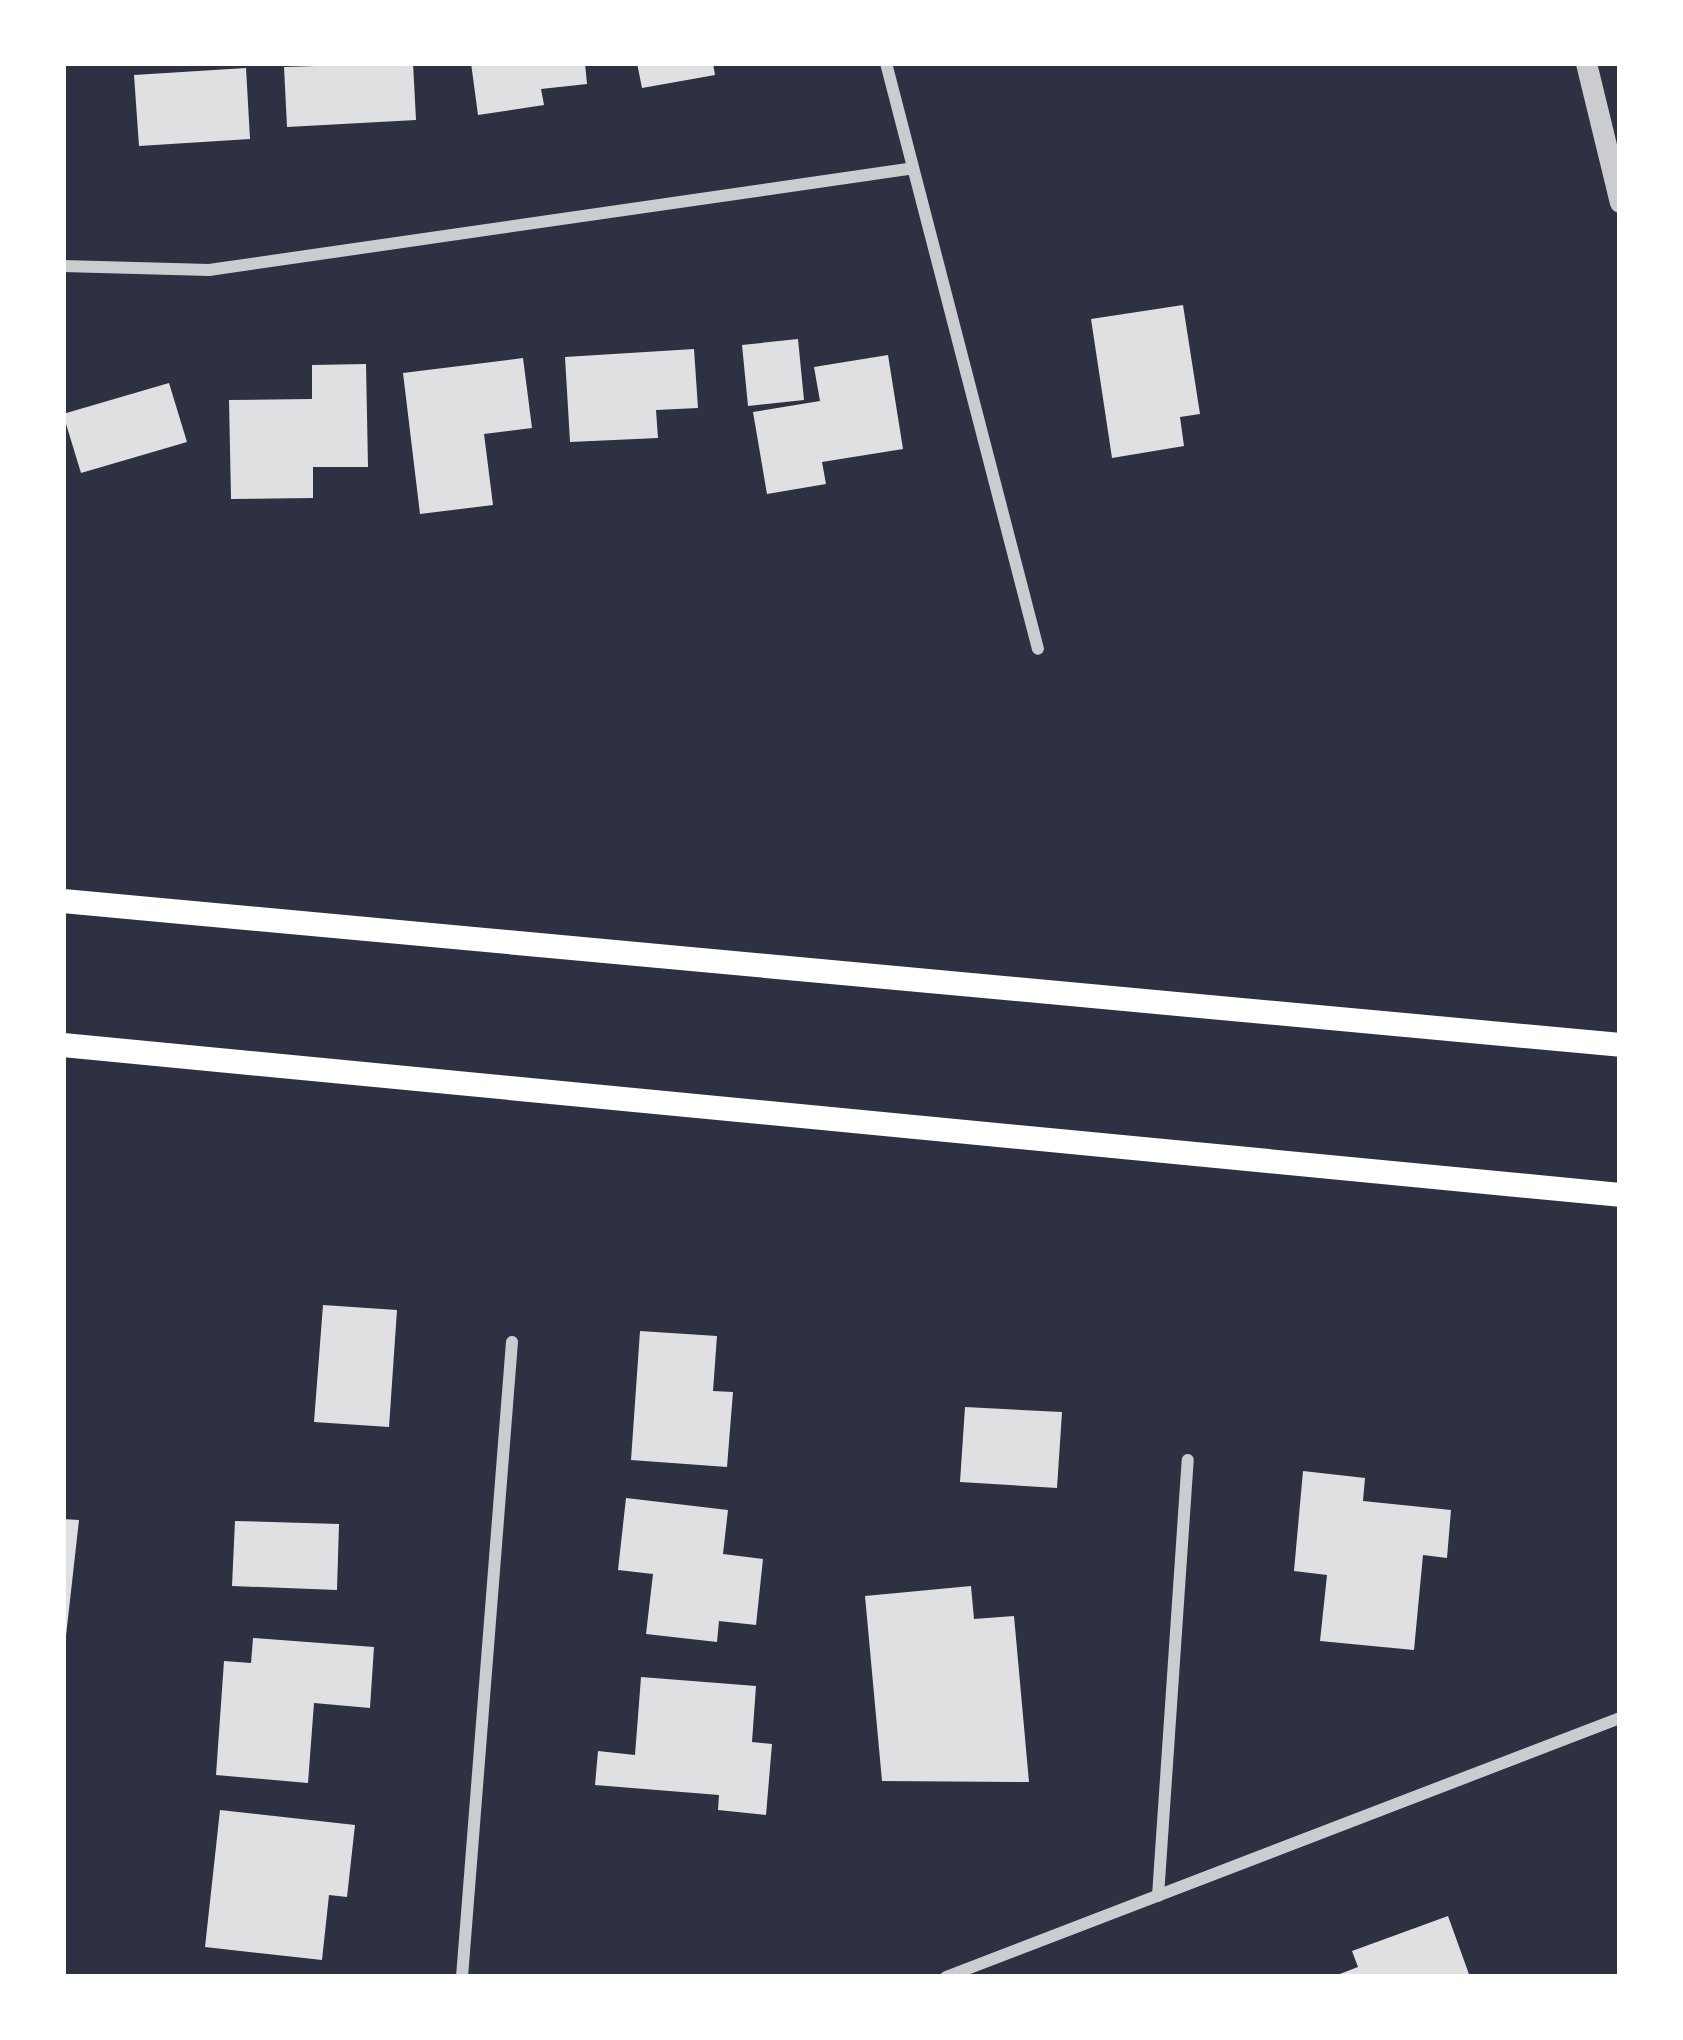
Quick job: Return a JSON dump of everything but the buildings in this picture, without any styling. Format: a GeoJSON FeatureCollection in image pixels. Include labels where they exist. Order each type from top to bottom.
{"type":"FeatureCollection","features":[{"type":"Feature","properties":{"kind":"main road"},"geometry":{"type":"LineString","coordinates":[[63,901],[1620,1045]]}},
{"type":"Feature","properties":{"kind":"main road"},"geometry":{"type":"LineString","coordinates":[[63,1045],[1620,1196]]}},
{"type":"Feature","properties":{"kind":"street"},"geometry":{"type":"LineString","coordinates":[[886,63],[908,169],[1038,650]]}},
{"type":"Feature","properties":{"kind":"street"},"geometry":{"type":"LineString","coordinates":[[1586,63],[1620,202]]}},
{"type":"Feature","properties":{"kind":"street"},"geometry":{"type":"LineString","coordinates":[[63,266],[209,270],[908,169]]}},
{"type":"Feature","properties":{"kind":"street"},"geometry":{"type":"LineString","coordinates":[[462,1977],[512,1342]]}},
{"type":"Feature","properties":{"kind":"street"},"geometry":{"type":"LineString","coordinates":[[1158,1896],[1188,1460]]}},
{"type":"Feature","properties":{"kind":"street"},"geometry":{"type":"LineString","coordinates":[[946,1977],[1620,1718]]}}]}
